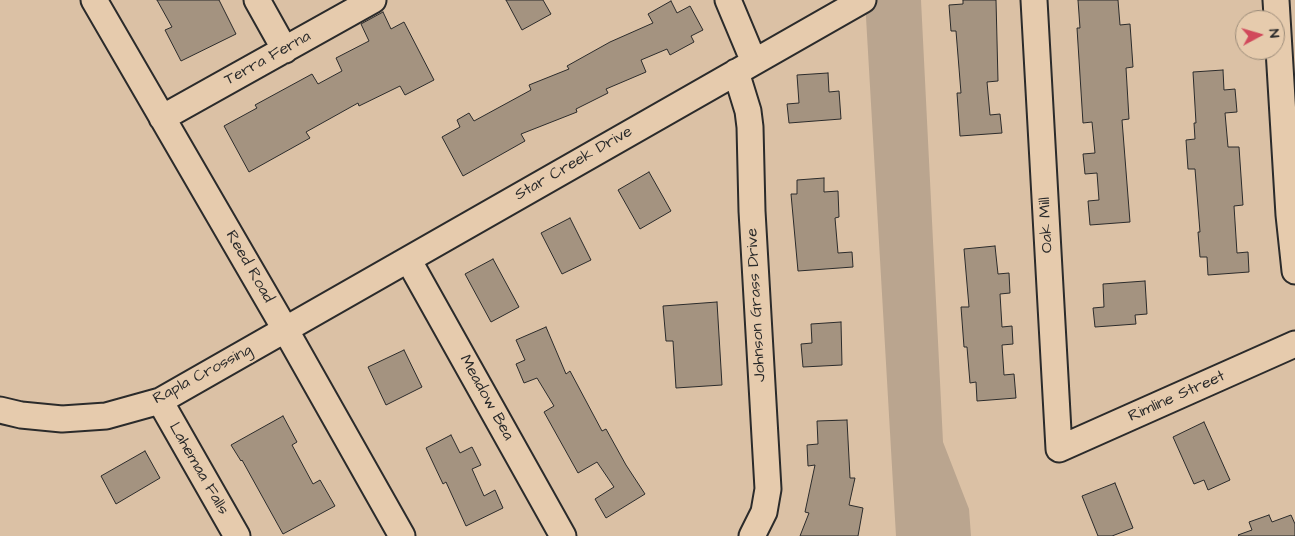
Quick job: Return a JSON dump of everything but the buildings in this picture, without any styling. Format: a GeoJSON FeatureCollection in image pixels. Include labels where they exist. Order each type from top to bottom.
{"type":"FeatureCollection","features":[{"type":"Feature","properties":{"kind":"street","name":"Reed Road"},"geometry":{"type":"LineString","coordinates":[[94,0],[285,329],[402,536]]}},
{"type":"Feature","properties":{"kind":"street"},"geometry":{"type":"LineString","coordinates":[[257,0],[285,50]]}},
{"type":"Feature","properties":{"kind":"street","name":"Terra Ferna"},"geometry":{"type":"LineString","coordinates":[[162,118],[373,0]]}},
{"type":"Feature","properties":{"kind":"street","name":"Johnson Grass Drive"},"geometry":{"type":"LineString","coordinates":[[728,0],[745,67],[750,127],[752,212],[768,489],[764,512],[752,536]]}},
{"type":"Feature","properties":{"kind":"street","name":"Star Creek Drive"},"geometry":{"type":"LineString","coordinates":[[285,329],[409,261],[512,200],[863,0]]}},
{"type":"Feature","properties":{"kind":"street","name":"Oak Mill"},"geometry":{"type":"LineString","coordinates":[[1034,0],[1059,449]]}},
{"type":"Feature","properties":{"kind":"street"},"geometry":{"type":"LineString","coordinates":[[1276,0],[1289,215],[1295,272]]}},
{"type":"Feature","properties":{"kind":"street","name":"Meadow Bea"},"geometry":{"type":"LineString","coordinates":[[409,261],[563,536]]}},
{"type":"Feature","properties":{"kind":"street","name":"Rapla Crossing"},"geometry":{"type":"LineString","coordinates":[[0,410],[21,415],[62,419],[106,416],[160,401],[285,329]]}},
{"type":"Feature","properties":{"kind":"street","name":"Rimline Street"},"geometry":{"type":"LineString","coordinates":[[1059,449],[1295,344]]}},
{"type":"Feature","properties":{"kind":"street","name":"Lahemaa Falls"},"geometry":{"type":"LineString","coordinates":[[160,401],[237,536]]}},
{"type":"Feature","properties":{"kind":"shaded area"},"geometry":{"type":"Polygon","coordinates":[[[865,0],[921,0],[943,442],[969,509],[971,536],[896,536],[865,0]]]}}]}
